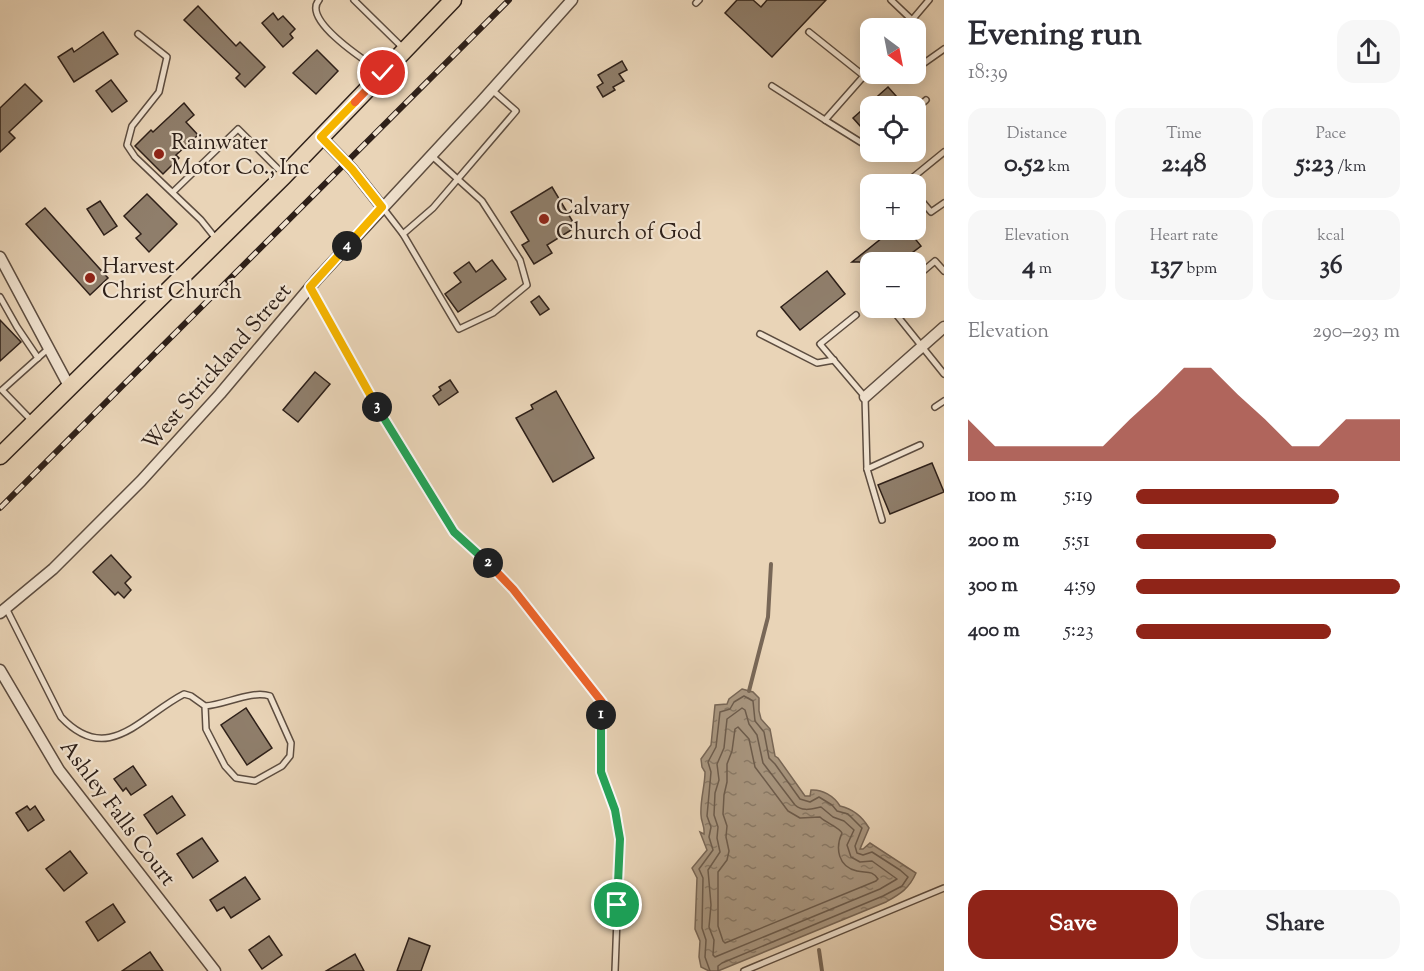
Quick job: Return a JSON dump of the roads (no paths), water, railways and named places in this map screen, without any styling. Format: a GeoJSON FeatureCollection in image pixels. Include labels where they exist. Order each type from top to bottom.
{"type":"FeatureCollection","features":[{"type":"Feature","properties":{"kind":"main road"},"geometry":{"type":"LineString","coordinates":[[0,456],[284,176],[453,0]]}},
{"type":"Feature","properties":{"kind":"street","name":"West Strickland Street"},"geometry":{"type":"LineString","coordinates":[[3,611],[53,569],[141,481],[220,394],[310,287],[572,0]]}},
{"type":"Feature","properties":{"kind":"street"},"geometry":{"type":"LineString","coordinates":[[321,137],[352,169],[382,207]]}},
{"type":"Feature","properties":{"kind":"street"},"geometry":{"type":"LineString","coordinates":[[0,257],[70,388]]}},
{"type":"Feature","properties":{"kind":"street"},"geometry":{"type":"LineString","coordinates":[[865,397],[944,327]]}},
{"type":"Feature","properties":{"kind":"street","name":"Ashley Falls Court"},"geometry":{"type":"LineString","coordinates":[[0,670],[59,770],[215,971]]}},
{"type":"Feature","properties":{"kind":"lane"},"geometry":{"type":"LineString","coordinates":[[318,0],[315,11],[320,21],[340,41],[383,73]]}},
{"type":"Feature","properties":{"kind":"lane"},"geometry":{"type":"LineString","coordinates":[[354,0],[405,50]]}},
{"type":"Feature","properties":{"kind":"lane"},"geometry":{"type":"LineString","coordinates":[[891,0],[910,18]]}},
{"type":"Feature","properties":{"kind":"lane"},"geometry":{"type":"LineString","coordinates":[[914,18],[929,0]]}},
{"type":"Feature","properties":{"kind":"lane"},"geometry":{"type":"LineString","coordinates":[[809,32],[860,73]]}},
{"type":"Feature","properties":{"kind":"lane"},"geometry":{"type":"LineString","coordinates":[[138,34],[167,57],[159,92],[132,126],[127,145],[135,158],[174,192],[218,241]]}},
{"type":"Feature","properties":{"kind":"lane"},"geometry":{"type":"LineString","coordinates":[[926,63],[944,50]]}},
{"type":"Feature","properties":{"kind":"lane"},"geometry":{"type":"LineString","coordinates":[[825,120],[860,81]]}},
{"type":"Feature","properties":{"kind":"lane"},"geometry":{"type":"LineString","coordinates":[[772,86],[860,142]]}},
{"type":"Feature","properties":{"kind":"lane"},"geometry":{"type":"LineString","coordinates":[[403,234],[434,208],[516,111],[492,90]]}},
{"type":"Feature","properties":{"kind":"lane"},"geometry":{"type":"LineString","coordinates":[[174,192],[238,129],[284,176]]}},
{"type":"Feature","properties":{"kind":"lane"},"geometry":{"type":"LineString","coordinates":[[917,174],[944,152]]}},
{"type":"Feature","properties":{"kind":"lane"},"geometry":{"type":"LineString","coordinates":[[382,207],[403,234],[459,329],[493,313],[527,285],[520,260],[482,201],[432,156]]}},
{"type":"Feature","properties":{"kind":"lane"},"geometry":{"type":"LineString","coordinates":[[926,206],[931,212],[944,203]]}},
{"type":"Feature","properties":{"kind":"lane"},"geometry":{"type":"LineString","coordinates":[[926,269],[935,261],[944,272]]}},
{"type":"Feature","properties":{"kind":"lane"},"geometry":{"type":"LineString","coordinates":[[310,287],[360,378],[454,532],[513,589],[602,702],[601,772],[615,810],[620,839],[615,971]]}},
{"type":"Feature","properties":{"kind":"lane"},"geometry":{"type":"LineString","coordinates":[[0,297],[38,358]]}},
{"type":"Feature","properties":{"kind":"lane"},"geometry":{"type":"LineString","coordinates":[[856,315],[820,344],[865,397],[867,469],[882,520]]}},
{"type":"Feature","properties":{"kind":"lane"},"geometry":{"type":"LineString","coordinates":[[899,318],[944,374]]}},
{"type":"Feature","properties":{"kind":"lane"},"geometry":{"type":"LineString","coordinates":[[760,334],[817,363],[834,360]]}},
{"type":"Feature","properties":{"kind":"lane"},"geometry":{"type":"LineString","coordinates":[[34,423],[1,390],[49,348]]}},
{"type":"Feature","properties":{"kind":"lane"},"geometry":{"type":"LineString","coordinates":[[935,407],[944,401]]}},
{"type":"Feature","properties":{"kind":"lane"},"geometry":{"type":"LineString","coordinates":[[867,469],[920,445]]}},
{"type":"Feature","properties":{"kind":"lane"},"geometry":{"type":"LineString","coordinates":[[3,611],[61,717],[73,730],[98,739],[114,737],[149,719],[184,694],[205,706],[218,706],[263,694],[270,696],[287,730],[291,743],[290,756],[282,766],[255,781],[236,778],[225,766],[206,729],[205,706]]}},
{"type":"Feature","properties":{"kind":"lane"},"geometry":{"type":"LineString","coordinates":[[744,971],[944,888]]}},
{"type":"Feature","properties":{"kind":"water"},"geometry":{"type":"Polygon","coordinates":[[[742,689],[753,692],[759,698],[761,719],[770,729],[775,756],[805,796],[810,796],[811,790],[823,792],[840,806],[857,814],[869,828],[860,849],[870,843],[916,873],[904,890],[886,902],[718,971],[709,971],[701,967],[699,957],[700,941],[695,929],[697,878],[692,868],[707,850],[700,832],[704,834],[701,809],[705,772],[701,759],[711,745],[715,705],[727,704],[729,699],[742,689]]]}},
{"type":"Feature","properties":{"kind":"waterway"},"geometry":{"type":"LineString","coordinates":[[749,691],[768,617],[771,564]]}},
{"type":"Feature","properties":{"kind":"waterway"},"geometry":{"type":"LineString","coordinates":[[819,950],[822,971]]}},
{"type":"Feature","properties":{"kind":"railway"},"geometry":{"type":"LineString","coordinates":[[0,508],[509,0]]}},
{"type":"Feature","properties":{"kind":"place","name":"Rainwater Motor Co., Inc"},"geometry":{"type":"Point","coordinates":[159,154]}},
{"type":"Feature","properties":{"kind":"place","name":"Calvary Church of God"},"geometry":{"type":"Point","coordinates":[544,219]}},
{"type":"Feature","properties":{"kind":"place","name":"Harvest Christ Church"},"geometry":{"type":"Point","coordinates":[90,278]}}]}
